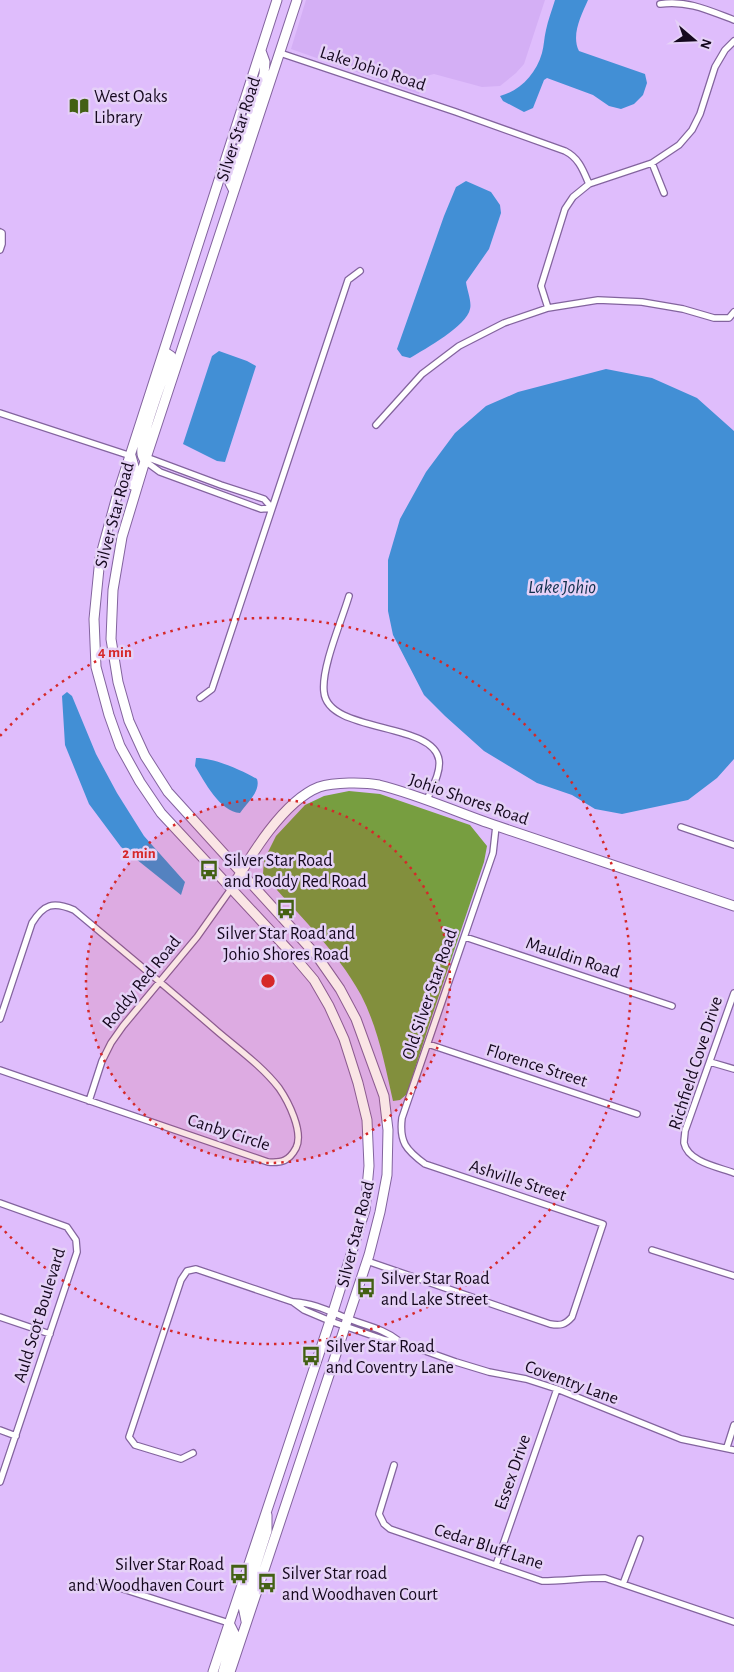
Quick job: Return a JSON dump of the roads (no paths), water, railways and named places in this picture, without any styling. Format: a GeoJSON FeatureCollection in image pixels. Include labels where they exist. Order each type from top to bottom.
{"type":"FeatureCollection","features":[{"type":"Feature","properties":{"kind":"main road","name":"Silver Star Road"},"geometry":{"type":"LineString","coordinates":[[213,1672],[332,1316],[365,1210],[369,1166],[367,1129],[358,1083],[344,1039],[329,1006],[314,980],[161,813],[140,782],[120,746],[109,715],[96,667],[94,619],[100,558],[117,496],[277,0]]}},
{"type":"Feature","properties":{"kind":"main road","name":"Silver Star Road"},"geometry":{"type":"LineString","coordinates":[[230,1672],[367,1261],[380,1212],[387,1175],[388,1130],[384,1096],[372,1058],[356,1019],[340,989],[317,956],[168,792],[145,756],[129,721],[118,682],[111,639],[114,579],[122,537],[297,0]]}},
{"type":"Feature","properties":{"kind":"main road"},"geometry":{"type":"LineString","coordinates":[[234,192],[230,183],[264,74],[265,62],[262,51]]}},
{"type":"Feature","properties":{"kind":"main road"},"geometry":{"type":"LineString","coordinates":[[146,459],[142,455],[142,449],[146,432],[171,356],[164,352]]}},
{"type":"Feature","properties":{"kind":"main road"},"geometry":{"type":"LineString","coordinates":[[114,579],[110,563],[117,532],[135,476],[131,456]]}},
{"type":"Feature","properties":{"kind":"main road","name":"Johio Shores Road"},"geometry":{"type":"LineString","coordinates":[[231,888],[277,821],[296,801],[320,787],[349,783],[378,785],[427,800],[496,826],[734,906]]}},
{"type":"Feature","properties":{"kind":"main road"},"geometry":{"type":"LineString","coordinates":[[246,1622],[243,1606],[267,1531],[267,1508]]}},
{"type":"Feature","properties":{"kind":"main road"},"geometry":{"type":"LineString","coordinates":[[223,1672],[234,1633],[229,1623]]}},
{"type":"Feature","properties":{"kind":"street"},"geometry":{"type":"LineString","coordinates":[[660,4],[672,0],[686,1],[734,20]]}},
{"type":"Feature","properties":{"kind":"street"},"geometry":{"type":"LineString","coordinates":[[548,308],[540,286],[565,209],[573,197],[589,184],[652,163],[679,145],[692,130],[700,114],[715,67],[725,50],[734,41]]}},
{"type":"Feature","properties":{"kind":"street","name":"Lake Johio Road"},"geometry":{"type":"LineString","coordinates":[[280,53],[456,112],[574,156],[580,164],[589,184]]}},
{"type":"Feature","properties":{"kind":"street"},"geometry":{"type":"LineString","coordinates":[[652,163],[664,193]]}},
{"type":"Feature","properties":{"kind":"street"},"geometry":{"type":"LineString","coordinates":[[0,232],[2,233],[0,250]]}},
{"type":"Feature","properties":{"kind":"street"},"geometry":{"type":"LineString","coordinates":[[200,698],[212,689],[348,280],[360,271]]}},
{"type":"Feature","properties":{"kind":"street"},"geometry":{"type":"LineString","coordinates":[[376,425],[422,374],[458,346],[504,323],[548,308],[598,300],[642,302],[683,309],[714,318],[729,318],[734,312]]}},
{"type":"Feature","properties":{"kind":"street"},"geometry":{"type":"LineString","coordinates":[[0,413],[131,456]]}},
{"type":"Feature","properties":{"kind":"street"},"geometry":{"type":"LineString","coordinates":[[146,459],[264,499],[272,508]]}},
{"type":"Feature","properties":{"kind":"street"},"geometry":{"type":"LineString","coordinates":[[146,459],[160,472],[262,509],[272,508]]}},
{"type":"Feature","properties":{"kind":"street"},"geometry":{"type":"LineString","coordinates":[[207,489],[210,481]]}},
{"type":"Feature","properties":{"kind":"street"},"geometry":{"type":"LineString","coordinates":[[349,596],[324,675],[324,694],[331,707],[345,716],[422,740],[434,748],[439,761],[427,800]]}},
{"type":"Feature","properties":{"kind":"street","name":"Old Silver Star Road"},"geometry":{"type":"LineString","coordinates":[[424,1164],[407,1149],[400,1134],[402,1118],[493,853],[496,826]]}},
{"type":"Feature","properties":{"kind":"street"},"geometry":{"type":"LineString","coordinates":[[681,827],[734,845]]}},
{"type":"Feature","properties":{"kind":"street","name":"Roddy Red Road"},"geometry":{"type":"LineString","coordinates":[[89,1101],[102,1061],[111,1043],[197,936],[231,888]]}},
{"type":"Feature","properties":{"kind":"street","name":"Canby Circle"},"geometry":{"type":"LineString","coordinates":[[0,1018],[32,923],[39,911],[51,904],[62,905],[74,910],[160,981],[258,1067],[278,1088],[290,1108],[299,1133],[297,1146],[289,1158],[280,1163],[268,1162],[0,1070]]}},
{"type":"Feature","properties":{"kind":"street","name":"Mauldin Road"},"geometry":{"type":"LineString","coordinates":[[465,937],[672,1006]]}},
{"type":"Feature","properties":{"kind":"street","name":"Richfield Cove Drive"},"geometry":{"type":"LineString","coordinates":[[734,993],[685,1131],[684,1144],[690,1155],[734,1173]]}},
{"type":"Feature","properties":{"kind":"street","name":"Florence Street"},"geometry":{"type":"LineString","coordinates":[[428,1044],[637,1114]]}},
{"type":"Feature","properties":{"kind":"street"},"geometry":{"type":"LineString","coordinates":[[710,1062],[734,1069]]}},
{"type":"Feature","properties":{"kind":"street","name":"Ashville Street"},"geometry":{"type":"LineString","coordinates":[[367,1261],[550,1324],[564,1324],[572,1317],[602,1224],[424,1164]]}},
{"type":"Feature","properties":{"kind":"street","name":"Auld Scot Boulevard"},"geometry":{"type":"LineString","coordinates":[[0,1203],[67,1227],[76,1240],[77,1252],[0,1482]]}},
{"type":"Feature","properties":{"kind":"street"},"geometry":{"type":"LineString","coordinates":[[652,1250],[734,1276]]}},
{"type":"Feature","properties":{"kind":"street"},"geometry":{"type":"LineString","coordinates":[[193,1453],[181,1459],[135,1445],[129,1437],[181,1280],[187,1270],[196,1268],[293,1302],[304,1310],[332,1316]]}},
{"type":"Feature","properties":{"kind":"street"},"geometry":{"type":"LineString","coordinates":[[293,1302],[306,1302],[332,1316]]}},
{"type":"Feature","properties":{"kind":"street","name":"Coventry Lane"},"geometry":{"type":"LineString","coordinates":[[332,1316],[385,1340],[400,1342],[488,1372],[526,1379],[557,1389],[681,1439],[727,1447],[734,1450]]}},
{"type":"Feature","properties":{"kind":"street","name":"Coventry Lane"},"geometry":{"type":"LineString","coordinates":[[332,1316],[347,1322]]}},
{"type":"Feature","properties":{"kind":"street"},"geometry":{"type":"LineString","coordinates":[[0,1317],[50,1334]]}},
{"type":"Feature","properties":{"kind":"street","name":"Essex Drive"},"geometry":{"type":"LineString","coordinates":[[496,1565],[557,1389]]}},
{"type":"Feature","properties":{"kind":"street"},"geometry":{"type":"LineString","coordinates":[[727,1447],[734,1425]]}},
{"type":"Feature","properties":{"kind":"street"},"geometry":{"type":"LineString","coordinates":[[0,1430],[16,1436]]}},
{"type":"Feature","properties":{"kind":"street","name":"Cedar Bluff Lane"},"geometry":{"type":"LineString","coordinates":[[394,1465],[379,1514],[384,1524],[390,1529],[542,1581],[605,1578],[734,1622]]}},
{"type":"Feature","properties":{"kind":"street"},"geometry":{"type":"LineString","coordinates":[[623,1584],[640,1540]]}},
{"type":"Feature","properties":{"kind":"street"},"geometry":{"type":"LineString","coordinates":[[98,1581],[229,1623]]}},
{"type":"Feature","properties":{"kind":"water"},"geometry":{"type":"Polygon","coordinates":[[[555,0],[588,0],[576,32],[579,51],[645,74],[647,83],[643,95],[634,104],[621,109],[609,106],[593,95],[547,78],[544,80],[533,108],[524,112],[503,101],[500,96],[520,86],[536,68],[542,53],[547,26],[555,0]]]}},
{"type":"Feature","properties":{"kind":"water"},"geometry":{"type":"Polygon","coordinates":[[[466,181],[491,192],[500,205],[501,213],[489,249],[466,282],[470,309],[467,316],[454,330],[410,358],[402,356],[397,349],[444,216],[456,187],[466,181]]]}},
{"type":"Feature","properties":{"kind":"water"},"geometry":{"type":"Polygon","coordinates":[[[219,351],[256,366],[225,462],[217,461],[183,444],[212,356],[219,351]]]}},
{"type":"Feature","properties":{"kind":"water","name":"Lake Johio"},"geometry":{"type":"Polygon","coordinates":[[[606,369],[652,378],[697,398],[734,431],[734,759],[717,778],[688,800],[622,814],[595,809],[572,795],[537,783],[484,751],[424,695],[393,635],[388,611],[388,560],[400,519],[426,472],[455,433],[486,406],[518,392],[606,369]]]}},
{"type":"Feature","properties":{"kind":"water"},"geometry":{"type":"Polygon","coordinates":[[[67,692],[72,696],[96,754],[117,793],[144,836],[185,882],[181,895],[121,847],[89,804],[65,745],[62,696],[67,692]]]}},
{"type":"Feature","properties":{"kind":"water"},"geometry":{"type":"Polygon","coordinates":[[[196,758],[219,762],[257,779],[258,783],[255,792],[240,813],[226,807],[213,795],[195,766],[196,758]]]}},
{"type":"Feature","properties":{"kind":"place","name":"West Oaks Library"},"geometry":{"type":"Point","coordinates":[79,106]}},
{"type":"Feature","properties":{"kind":"place","name":"Silver Star Road and Roddy Red Road"},"geometry":{"type":"Point","coordinates":[209,870]}},
{"type":"Feature","properties":{"kind":"place","name":"Silver Star Road and Johio Shores Road"},"geometry":{"type":"Point","coordinates":[286,909]}},
{"type":"Feature","properties":{"kind":"place","name":"Silver Star Road and Lake Street"},"geometry":{"type":"Point","coordinates":[366,1288]}},
{"type":"Feature","properties":{"kind":"place","name":"Silver Star Road and Coventry Lane"},"geometry":{"type":"Point","coordinates":[311,1356]}},
{"type":"Feature","properties":{"kind":"place","name":"Silver Star Road and Woodhaven Court"},"geometry":{"type":"Point","coordinates":[239,1574]}},
{"type":"Feature","properties":{"kind":"place","name":"Silver Star road and Woodhaven Court"},"geometry":{"type":"Point","coordinates":[267,1583]}}]}
